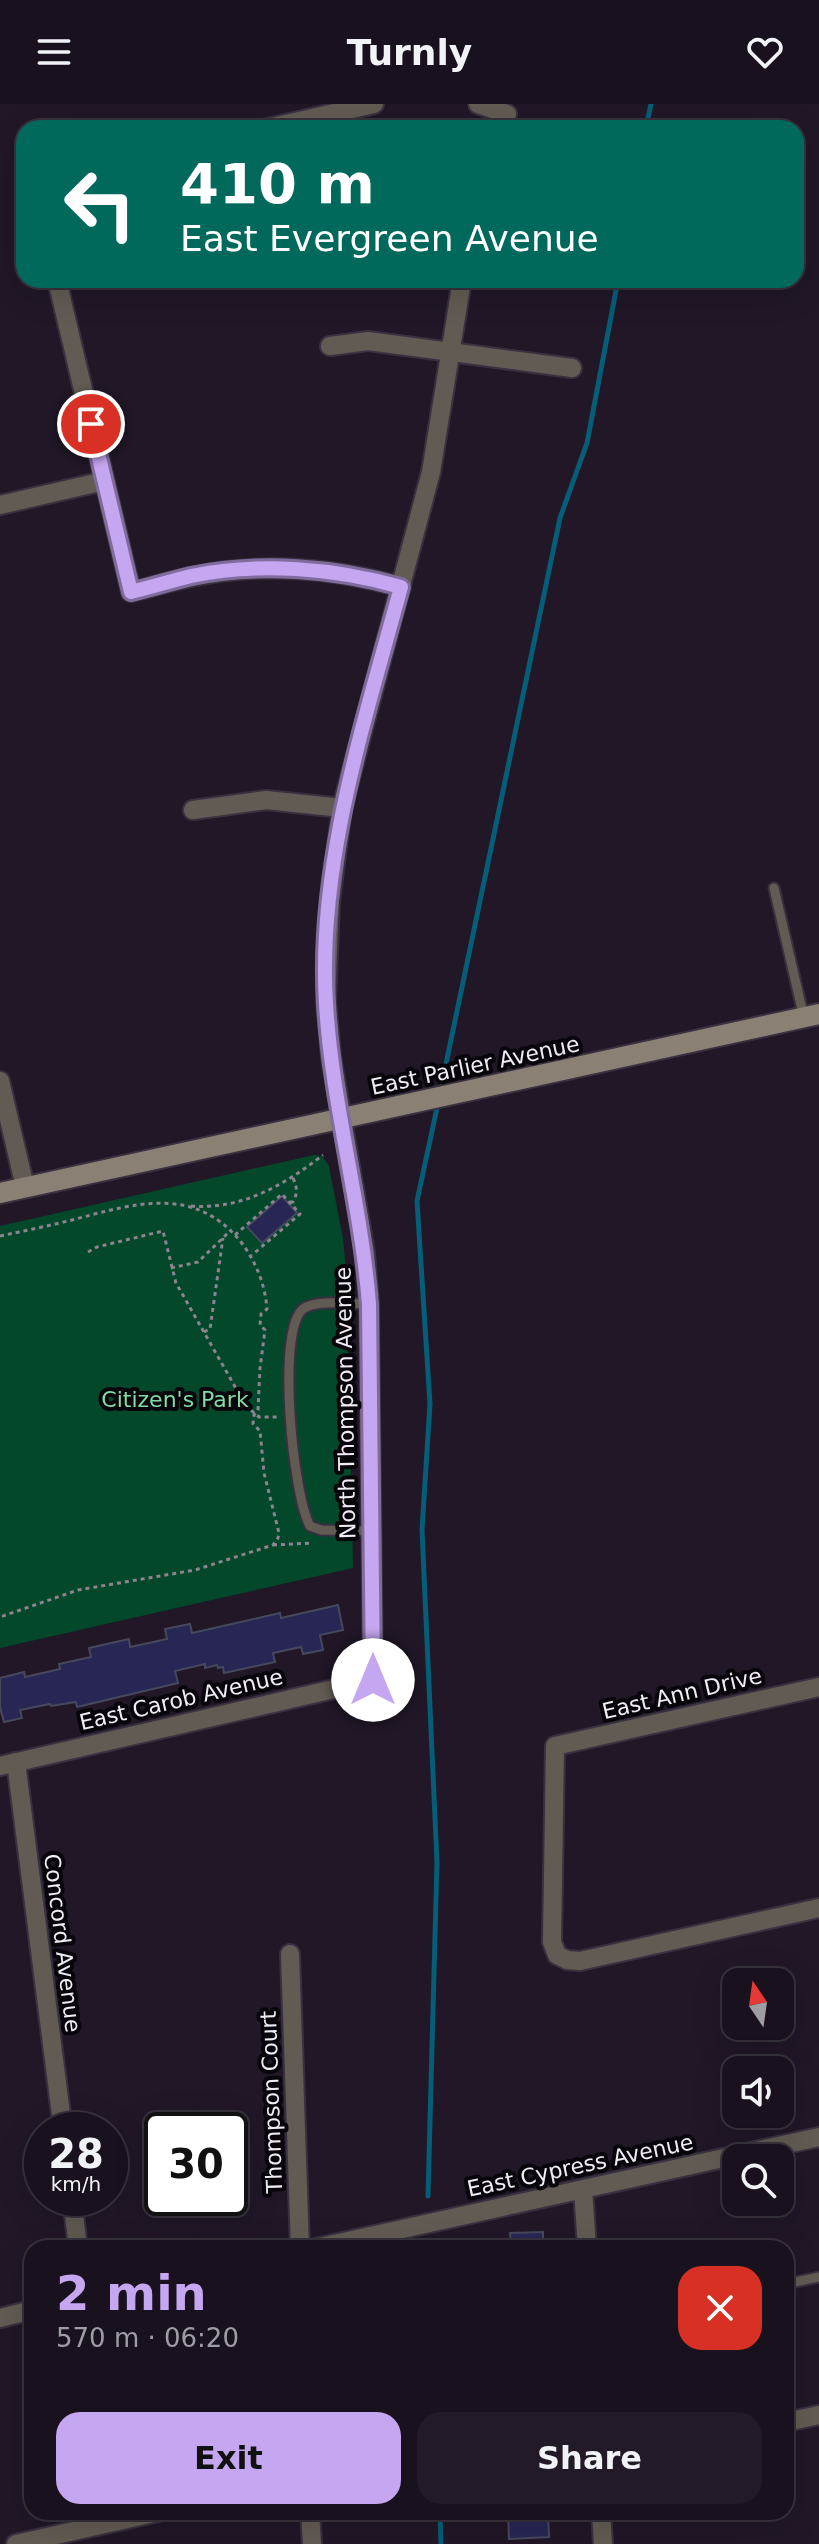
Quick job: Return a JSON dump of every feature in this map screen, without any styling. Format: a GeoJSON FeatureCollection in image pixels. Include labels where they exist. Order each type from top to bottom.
{"type":"FeatureCollection","features":[{"type":"Feature","properties":{"kind":"street"},"geometry":{"type":"LineString","coordinates":[[303,120],[374,104]]}},
{"type":"Feature","properties":{"kind":"street"},"geometry":{"type":"LineString","coordinates":[[478,104],[506,115]]}},
{"type":"Feature","properties":{"kind":"street"},"geometry":{"type":"LineString","coordinates":[[59,288],[131,592],[193,576],[263,569],[336,572],[401,587]]}},
{"type":"Feature","properties":{"kind":"street","name":"North Thompson Avenue"},"geometry":{"type":"LineString","coordinates":[[373,1680],[369,1304],[365,1253],[331,1057],[326,1001],[330,901],[342,808],[431,472],[461,288]]}},
{"type":"Feature","properties":{"kind":"street"},"geometry":{"type":"LineString","coordinates":[[330,346],[368,341],[572,368]]}},
{"type":"Feature","properties":{"kind":"street"},"geometry":{"type":"LineString","coordinates":[[0,505],[104,481]]}},
{"type":"Feature","properties":{"kind":"street"},"geometry":{"type":"LineString","coordinates":[[193,810],[266,800],[342,808]]}},
{"type":"Feature","properties":{"kind":"street","name":"East Parlier Avenue"},"geometry":{"type":"LineString","coordinates":[[0,1193],[811,1016]]}},
{"type":"Feature","properties":{"kind":"street"},"geometry":{"type":"LineString","coordinates":[[0,1081],[25,1187]]}},
{"type":"Feature","properties":{"kind":"street","name":"East Carob Avenue"},"geometry":{"type":"LineString","coordinates":[[8,1764],[373,1680]]}},
{"type":"Feature","properties":{"kind":"street","name":"East Ann Drive"},"geometry":{"type":"LineString","coordinates":[[819,1687],[555,1746],[552,1942],[557,1955],[580,1961],[819,1908]]}},
{"type":"Feature","properties":{"kind":"street","name":"Concord Avenue"},"geometry":{"type":"LineString","coordinates":[[8,1764],[60,2112]]}},
{"type":"Feature","properties":{"kind":"street","name":"Thompson Court"},"geometry":{"type":"LineString","coordinates":[[290,1954],[300,2240]]}},
{"type":"Feature","properties":{"kind":"street","name":"East Cypress Avenue"},"geometry":{"type":"LineString","coordinates":[[353,2240],[819,2137]]}},
{"type":"Feature","properties":{"kind":"street"},"geometry":{"type":"LineString","coordinates":[[583,2189],[586,2240]]}},
{"type":"Feature","properties":{"kind":"street"},"geometry":{"type":"LineString","coordinates":[[74,2216],[77,2240]]}},
{"type":"Feature","properties":{"kind":"street"},"geometry":{"type":"LineString","coordinates":[[0,2318],[24,2312]]}},
{"type":"Feature","properties":{"kind":"street"},"geometry":{"type":"LineString","coordinates":[[794,2420],[819,2415]]}},
{"type":"Feature","properties":{"kind":"street"},"geometry":{"type":"LineString","coordinates":[[16,2544],[122,2520]]}},
{"type":"Feature","properties":{"kind":"street"},"geometry":{"type":"LineString","coordinates":[[310,2520],[312,2544]]}},
{"type":"Feature","properties":{"kind":"street"},"geometry":{"type":"LineString","coordinates":[[602,2520],[603,2544]]}},
{"type":"Feature","properties":{"kind":"lane"},"geometry":{"type":"LineString","coordinates":[[774,888],[811,1016]]}},
{"type":"Feature","properties":{"kind":"lane"},"geometry":{"type":"LineString","coordinates":[[369,1304],[318,1304],[299,1312],[295,1319],[288,1386],[296,1472],[310,1526],[321,1530],[372,1531]]}},
{"type":"Feature","properties":{"kind":"lane"},"geometry":{"type":"LineString","coordinates":[[794,2282],[819,2277]]}},
{"type":"Feature","properties":{"kind":"path"},"geometry":{"type":"LineString","coordinates":[[0,1236],[141,1203],[211,1208],[229,1205],[265,1193],[293,1178],[323,1155]]}},
{"type":"Feature","properties":{"kind":"path"},"geometry":{"type":"LineString","coordinates":[[290,1202],[296,1195],[297,1186],[293,1178]]}},
{"type":"Feature","properties":{"kind":"path"},"geometry":{"type":"LineString","coordinates":[[171,1268],[198,1262],[223,1238],[282,1194],[300,1214],[251,1256]]}},
{"type":"Feature","properties":{"kind":"path"},"geometry":{"type":"LineString","coordinates":[[187,1206],[216,1219],[233,1233],[251,1256],[262,1284],[267,1309],[261,1314],[260,1325],[265,1330],[258,1410],[253,1424],[260,1431],[264,1473],[279,1533],[283,1540],[290,1543]]}},
{"type":"Feature","properties":{"kind":"path"},"geometry":{"type":"LineString","coordinates":[[88,1252],[163,1231],[176,1283],[246,1406],[259,1417],[290,1417]]}},
{"type":"Feature","properties":{"kind":"path"},"geometry":{"type":"LineString","coordinates":[[204,1332],[210,1329],[223,1238]]}},
{"type":"Feature","properties":{"kind":"path"},"geometry":{"type":"LineString","coordinates":[[0,1617],[94,1586],[214,1565],[273,1545],[279,1533]]}},
{"type":"Feature","properties":{"kind":"green space","name":"Citizen's Park"},"geometry":{"type":"Polygon","coordinates":[[[314,1155],[322,1156],[329,1166],[347,1279],[353,1568],[0,1648],[0,1226],[314,1155]]]}},
{"type":"Feature","properties":{"kind":"building"},"geometry":{"type":"Polygon","coordinates":[[[282,1196],[297,1213],[262,1243],[247,1227],[282,1196]]]}},
{"type":"Feature","properties":{"kind":"building"},"geometry":{"type":"Polygon","coordinates":[[[338,1605],[343,1630],[320,1635],[323,1650],[303,1654],[301,1647],[273,1653],[275,1662],[224,1673],[223,1667],[205,1668],[205,1664],[175,1671],[178,1683],[77,1707],[76,1702],[20,1710],[22,1718],[4,1722],[0,1707],[0,1678],[24,1672],[25,1677],[60,1669],[59,1664],[91,1657],[89,1648],[129,1639],[130,1647],[167,1639],[165,1629],[190,1624],[192,1633],[280,1613],[281,1618],[338,1605]]]}},
{"type":"Feature","properties":{"kind":"building"},"geometry":{"type":"Polygon","coordinates":[[[543,2232],[543,2240],[510,2240],[510,2233],[543,2232]]]}},
{"type":"Feature","properties":{"kind":"building"},"geometry":{"type":"Polygon","coordinates":[[[508,2520],[548,2520],[549,2537],[509,2539],[508,2520]]]}},
{"type":"Feature","properties":{"kind":"waterway"},"geometry":{"type":"LineString","coordinates":[[648,120],[651,104]]}},
{"type":"Feature","properties":{"kind":"waterway"},"geometry":{"type":"LineString","coordinates":[[442,1083],[560,518],[587,443],[616,288]]}},
{"type":"Feature","properties":{"kind":"waterway"},"geometry":{"type":"LineString","coordinates":[[428,2196],[437,1862],[422,1530],[430,1404],[417,1201],[437,1108]]}},
{"type":"Feature","properties":{"kind":"waterway"},"geometry":{"type":"LineString","coordinates":[[440,2520],[441,2544]]}},
{"type":"Feature","properties":{"kind":"route"},"geometry":{"type":"LineString","coordinates":[[91,424],[131,592],[193,576],[263,569],[336,572],[401,587],[342,808],[326,951],[331,1057],[365,1253],[369,1304],[373,1680]]}}]}
